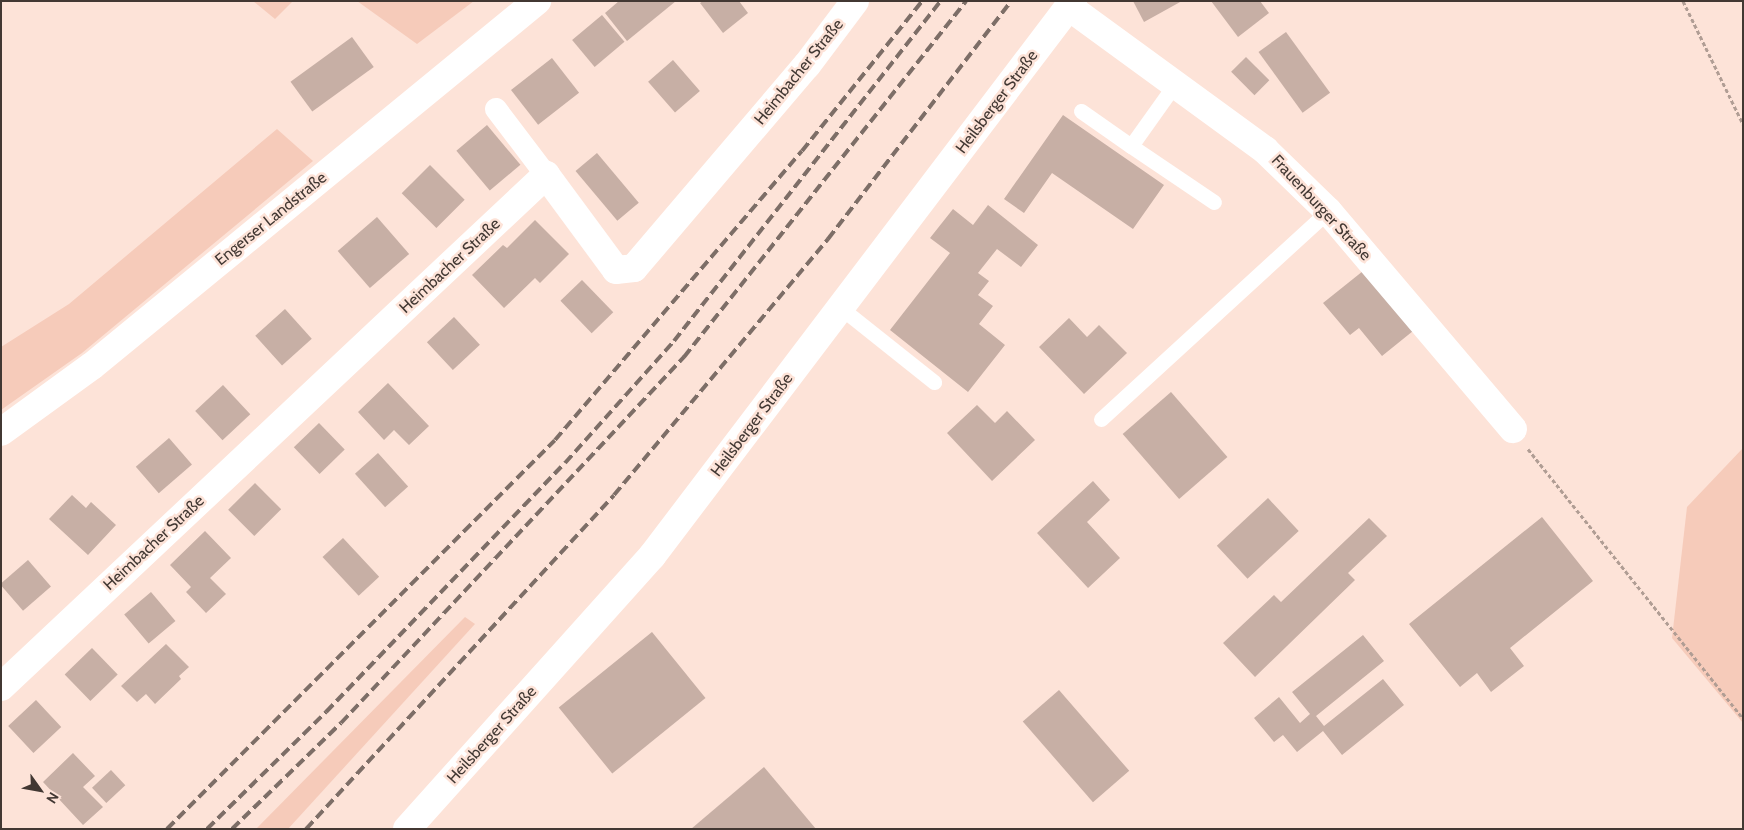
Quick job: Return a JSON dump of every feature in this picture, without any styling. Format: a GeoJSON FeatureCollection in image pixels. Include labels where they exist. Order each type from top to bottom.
{"type":"FeatureCollection","features":[{"type":"Feature","properties":{"kind":"street","name":"Engerser Landstraße"},"geometry":{"type":"LineString","coordinates":[[1,432],[92,366],[537,1]]}},
{"type":"Feature","properties":{"kind":"street","name":"Heimbacher Straße"},"geometry":{"type":"LineString","coordinates":[[1,687],[546,175],[616,270],[634,268],[807,65],[855,1]]}},
{"type":"Feature","properties":{"kind":"street","name":"Frauenburger Straße"},"geometry":{"type":"LineString","coordinates":[[1071,4],[1175,84],[1266,150],[1328,212],[1513,429]]}},
{"type":"Feature","properties":{"kind":"street","name":"Heilsberger Straße"},"geometry":{"type":"LineString","coordinates":[[408,829],[652,556],[1071,4]]}},
{"type":"Feature","properties":{"kind":"street"},"geometry":{"type":"LineString","coordinates":[[496,109],[546,175]]}},
{"type":"Feature","properties":{"kind":"lane"},"geometry":{"type":"LineString","coordinates":[[1131,146],[1175,84]]}},
{"type":"Feature","properties":{"kind":"lane"},"geometry":{"type":"LineString","coordinates":[[1081,111],[1214,202]]}},
{"type":"Feature","properties":{"kind":"lane"},"geometry":{"type":"LineString","coordinates":[[1101,419],[1328,212]]}},
{"type":"Feature","properties":{"kind":"lane"},"geometry":{"type":"LineString","coordinates":[[841,308],[934,382]]}},
{"type":"Feature","properties":{"kind":"path"},"geometry":{"type":"LineString","coordinates":[[1683,1],[1743,124]]}},
{"type":"Feature","properties":{"kind":"path"},"geometry":{"type":"LineString","coordinates":[[1513,429],[1743,718]]}},
{"type":"Feature","properties":{"kind":"shaded area"},"geometry":{"type":"Polygon","coordinates":[[[253,1],[293,1],[275,19],[253,1]]]}},
{"type":"Feature","properties":{"kind":"shaded area"},"geometry":{"type":"Polygon","coordinates":[[[357,1],[474,1],[417,44],[357,1]]]}},
{"type":"Feature","properties":{"kind":"shaded area"},"geometry":{"type":"Polygon","coordinates":[[[277,129],[313,161],[82,353],[1,410],[1,347],[69,304],[277,129]]]}},
{"type":"Feature","properties":{"kind":"shaded area"},"geometry":{"type":"Polygon","coordinates":[[[1743,448],[1743,723],[1672,638],[1687,507],[1743,448]]]}},
{"type":"Feature","properties":{"kind":"shaded area"},"geometry":{"type":"Polygon","coordinates":[[[465,617],[475,624],[288,829],[256,829],[465,617]]]}},
{"type":"Feature","properties":{"kind":"building"},"geometry":{"type":"Polygon","coordinates":[[[619,1],[676,1],[627,41],[605,13],[619,1]]]}},
{"type":"Feature","properties":{"kind":"building"},"geometry":{"type":"Polygon","coordinates":[[[703,1],[739,1],[748,13],[723,33],[700,3],[703,1]]]}},
{"type":"Feature","properties":{"kind":"building"},"geometry":{"type":"Polygon","coordinates":[[[1133,1],[1182,1],[1144,22],[1133,1]]]}},
{"type":"Feature","properties":{"kind":"building"},"geometry":{"type":"Polygon","coordinates":[[[1211,1],[1260,1],[1269,13],[1238,37],[1211,1]]]}},
{"type":"Feature","properties":{"kind":"building"},"geometry":{"type":"Polygon","coordinates":[[[602,15],[624,42],[595,67],[572,40],[602,15]]]}},
{"type":"Feature","properties":{"kind":"building"},"geometry":{"type":"Polygon","coordinates":[[[1286,32],[1330,93],[1303,113],[1258,52],[1286,32]]]}},
{"type":"Feature","properties":{"kind":"building"},"geometry":{"type":"Polygon","coordinates":[[[352,37],[374,67],[312,112],[291,82],[352,37]]]}},
{"type":"Feature","properties":{"kind":"building"},"geometry":{"type":"Polygon","coordinates":[[[1246,57],[1269,80],[1254,95],[1231,72],[1246,57]]]}},
{"type":"Feature","properties":{"kind":"building"},"geometry":{"type":"Polygon","coordinates":[[[552,58],[579,93],[538,125],[511,90],[552,58]]]}},
{"type":"Feature","properties":{"kind":"building"},"geometry":{"type":"Polygon","coordinates":[[[673,60],[700,91],[675,113],[648,82],[673,60]]]}},
{"type":"Feature","properties":{"kind":"building"},"geometry":{"type":"Polygon","coordinates":[[[1063,115],[1164,185],[1133,229],[1052,173],[1024,213],[1004,199],[1063,115]]]}},
{"type":"Feature","properties":{"kind":"building"},"geometry":{"type":"Polygon","coordinates":[[[487,125],[520,165],[490,191],[456,151],[487,125]]]}},
{"type":"Feature","properties":{"kind":"building"},"geometry":{"type":"Polygon","coordinates":[[[597,153],[639,203],[617,221],[576,171],[597,153]]]}},
{"type":"Feature","properties":{"kind":"building"},"geometry":{"type":"Polygon","coordinates":[[[430,165],[465,200],[436,228],[402,193],[430,165]]]}},
{"type":"Feature","properties":{"kind":"building"},"geometry":{"type":"Polygon","coordinates":[[[988,205],[1038,245],[1021,267],[997,249],[978,273],[989,281],[978,295],[993,306],[979,324],[1005,345],[968,392],[890,330],[950,253],[930,238],[953,209],[973,225],[988,205]]]}},
{"type":"Feature","properties":{"kind":"building"},"geometry":{"type":"Polygon","coordinates":[[[377,217],[409,254],[370,288],[338,251],[377,217]]]}},
{"type":"Feature","properties":{"kind":"building"},"geometry":{"type":"Polygon","coordinates":[[[535,220],[569,254],[540,283],[535,278],[504,308],[472,275],[503,245],[507,248],[535,220]]]}},
{"type":"Feature","properties":{"kind":"building"},"geometry":{"type":"Polygon","coordinates":[[[1363,271],[1413,331],[1382,356],[1359,328],[1350,335],[1323,303],[1363,271]]]}},
{"type":"Feature","properties":{"kind":"building"},"geometry":{"type":"Polygon","coordinates":[[[582,280],[613,312],[592,333],[560,301],[582,280]]]}},
{"type":"Feature","properties":{"kind":"building"},"geometry":{"type":"Polygon","coordinates":[[[285,309],[312,339],[282,365],[255,336],[285,309]]]}},
{"type":"Feature","properties":{"kind":"building"},"geometry":{"type":"Polygon","coordinates":[[[454,317],[480,345],[453,370],[427,342],[454,317]]]}},
{"type":"Feature","properties":{"kind":"building"},"geometry":{"type":"Polygon","coordinates":[[[1069,318],[1087,337],[1099,325],[1127,353],[1084,394],[1039,347],[1069,318]]]}},
{"type":"Feature","properties":{"kind":"building"},"geometry":{"type":"Polygon","coordinates":[[[388,383],[429,426],[409,445],[394,430],[384,440],[358,412],[388,383]]]}},
{"type":"Feature","properties":{"kind":"building"},"geometry":{"type":"Polygon","coordinates":[[[223,385],[250,414],[222,440],[195,411],[223,385]]]}},
{"type":"Feature","properties":{"kind":"building"},"geometry":{"type":"Polygon","coordinates":[[[1171,392],[1227,457],[1179,499],[1123,434],[1171,392]]]}},
{"type":"Feature","properties":{"kind":"building"},"geometry":{"type":"Polygon","coordinates":[[[977,405],[995,423],[1007,411],[1035,440],[992,481],[947,433],[977,405]]]}},
{"type":"Feature","properties":{"kind":"building"},"geometry":{"type":"Polygon","coordinates":[[[319,423],[345,450],[320,474],[294,447],[319,423]]]}},
{"type":"Feature","properties":{"kind":"building"},"geometry":{"type":"Polygon","coordinates":[[[169,438],[192,464],[159,493],[136,467],[169,438]]]}},
{"type":"Feature","properties":{"kind":"building"},"geometry":{"type":"Polygon","coordinates":[[[378,453],[408,486],[385,507],[355,474],[378,453]]]}},
{"type":"Feature","properties":{"kind":"building"},"geometry":{"type":"Polygon","coordinates":[[[1093,481],[1110,500],[1087,522],[1120,558],[1088,588],[1037,533],[1093,481]]]}},
{"type":"Feature","properties":{"kind":"building"},"geometry":{"type":"Polygon","coordinates":[[[255,483],[281,509],[254,536],[228,510],[255,483]]]}},
{"type":"Feature","properties":{"kind":"building"},"geometry":{"type":"Polygon","coordinates":[[[72,495],[86,508],[91,502],[116,525],[88,555],[49,519],[72,495]]]}},
{"type":"Feature","properties":{"kind":"building"},"geometry":{"type":"Polygon","coordinates":[[[1268,498],[1299,531],[1247,579],[1217,546],[1268,498]]]}},
{"type":"Feature","properties":{"kind":"building"},"geometry":{"type":"Polygon","coordinates":[[[1542,517],[1593,581],[1510,648],[1524,666],[1491,692],[1477,673],[1460,687],[1409,624],[1542,517]]]}},
{"type":"Feature","properties":{"kind":"building"},"geometry":{"type":"Polygon","coordinates":[[[1369,518],[1387,536],[1348,573],[1355,580],[1255,677],[1223,643],[1274,595],[1281,602],[1369,518]]]}},
{"type":"Feature","properties":{"kind":"building"},"geometry":{"type":"Polygon","coordinates":[[[205,531],[231,558],[210,578],[226,594],[206,613],[186,592],[191,587],[170,565],[205,531]]]}},
{"type":"Feature","properties":{"kind":"building"},"geometry":{"type":"Polygon","coordinates":[[[343,538],[379,577],[359,596],[323,557],[343,538]]]}},
{"type":"Feature","properties":{"kind":"building"},"geometry":{"type":"Polygon","coordinates":[[[28,560],[51,586],[23,611],[1,583],[28,560]]]}},
{"type":"Feature","properties":{"kind":"building"},"geometry":{"type":"Polygon","coordinates":[[[151,592],[175,621],[149,644],[124,614],[151,592]]]}},
{"type":"Feature","properties":{"kind":"building"},"geometry":{"type":"Polygon","coordinates":[[[652,632],[705,698],[612,774],[559,708],[652,632]]]}},
{"type":"Feature","properties":{"kind":"building"},"geometry":{"type":"Polygon","coordinates":[[[1363,635],[1384,661],[1316,716],[1324,726],[1383,679],[1404,705],[1342,755],[1323,731],[1297,752],[1283,735],[1274,742],[1254,718],[1279,697],[1300,723],[1310,714],[1292,692],[1363,635]]]}},
{"type":"Feature","properties":{"kind":"building"},"geometry":{"type":"Polygon","coordinates":[[[166,644],[189,667],[179,676],[181,679],[155,704],[146,694],[137,702],[121,686],[166,644]]]}},
{"type":"Feature","properties":{"kind":"building"},"geometry":{"type":"Polygon","coordinates":[[[92,648],[118,675],[90,701],[65,674],[92,648]]]}},
{"type":"Feature","properties":{"kind":"building"},"geometry":{"type":"Polygon","coordinates":[[[1059,690],[1129,771],[1093,802],[1023,721],[1059,690]]]}},
{"type":"Feature","properties":{"kind":"building"},"geometry":{"type":"Polygon","coordinates":[[[36,700],[61,727],[33,753],[8,726],[36,700]]]}},
{"type":"Feature","properties":{"kind":"building"},"geometry":{"type":"Polygon","coordinates":[[[73,753],[95,776],[83,787],[103,807],[83,825],[43,782],[73,753]]]}},
{"type":"Feature","properties":{"kind":"building"},"geometry":{"type":"Polygon","coordinates":[[[764,767],[816,829],[691,829],[764,767]]]}},
{"type":"Feature","properties":{"kind":"building"},"geometry":{"type":"Polygon","coordinates":[[[111,770],[125,785],[106,803],[92,788],[111,770]]]}},
{"type":"Feature","properties":{"kind":"railway"},"geometry":{"type":"LineString","coordinates":[[167,829],[555,440],[802,151],[922,1]]}},
{"type":"Feature","properties":{"kind":"railway"},"geometry":{"type":"LineString","coordinates":[[207,829],[326,712],[565,463],[674,341],[941,1]]}},
{"type":"Feature","properties":{"kind":"railway"},"geometry":{"type":"LineString","coordinates":[[232,829],[341,723],[684,357],[966,1]]}},
{"type":"Feature","properties":{"kind":"railway"},"geometry":{"type":"LineString","coordinates":[[306,829],[614,495],[828,239],[1011,1]]}}]}
